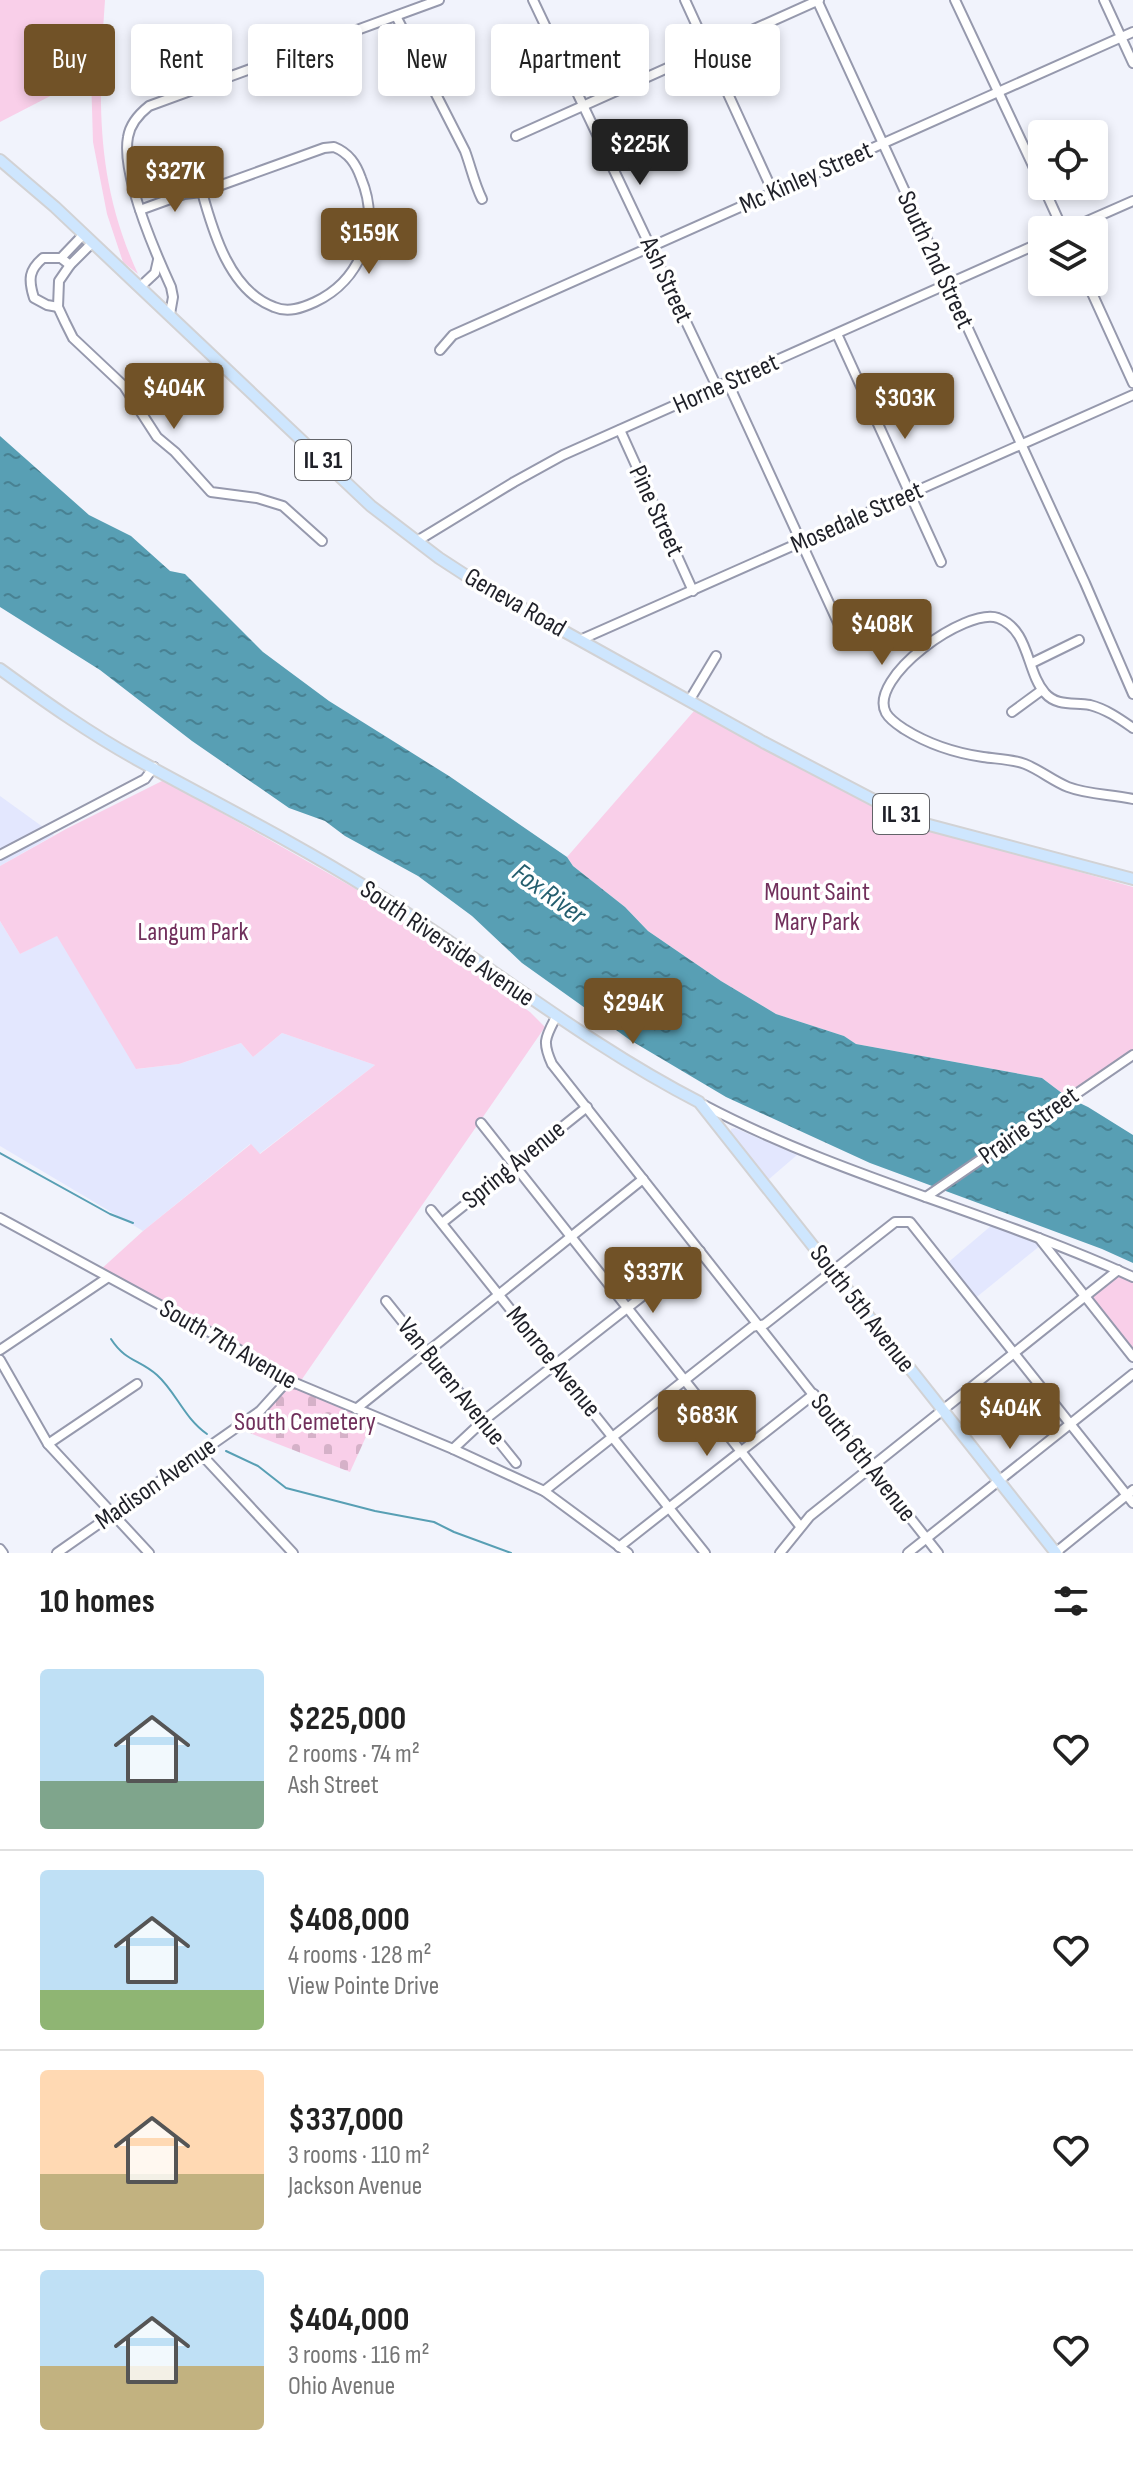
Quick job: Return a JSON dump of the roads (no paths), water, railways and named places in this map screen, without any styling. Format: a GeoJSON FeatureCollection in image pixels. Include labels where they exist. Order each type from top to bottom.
{"type":"FeatureCollection","features":[{"type":"Feature","properties":{"kind":"main road","name":"Geneva Road"},"geometry":{"type":"LineString","coordinates":[[0,160],[170,314],[371,506],[479,584],[914,821],[1133,879]]}},
{"type":"Feature","properties":{"kind":"main road","name":"South Riverside Avenue"},"geometry":{"type":"LineString","coordinates":[[0,669],[65,715],[138,760],[268,828],[367,887],[617,1057],[699,1102]]}},
{"type":"Feature","properties":{"kind":"main road","name":"South 5th Avenue"},"geometry":{"type":"LineString","coordinates":[[699,1102],[1055,1553]]}},
{"type":"Feature","properties":{"kind":"street"},"geometry":{"type":"LineString","coordinates":[[170,314],[171,287],[140,210],[128,157],[128,136],[137,116],[149,106],[439,0]]}},
{"type":"Feature","properties":{"kind":"street","name":"Ash Street"},"geometry":{"type":"LineString","coordinates":[[533,0],[717,387]]}},
{"type":"Feature","properties":{"kind":"street"},"geometry":{"type":"LineString","coordinates":[[685,0],[696,24]]}},
{"type":"Feature","properties":{"kind":"street"},"geometry":{"type":"LineString","coordinates":[[765,24],[818,0]]}},
{"type":"Feature","properties":{"kind":"street","name":"South 2nd Street"},"geometry":{"type":"LineString","coordinates":[[818,0],[1133,694]]}},
{"type":"Feature","properties":{"kind":"street"},"geometry":{"type":"LineString","coordinates":[[955,0],[1028,155]]}},
{"type":"Feature","properties":{"kind":"street"},"geometry":{"type":"LineString","coordinates":[[1104,0],[1133,63]]}},
{"type":"Feature","properties":{"kind":"street"},"geometry":{"type":"LineString","coordinates":[[396,16],[465,151],[482,199]]}},
{"type":"Feature","properties":{"kind":"street","name":"Mc Kinley Street"},"geometry":{"type":"LineString","coordinates":[[440,350],[453,335],[1133,32]]}},
{"type":"Feature","properties":{"kind":"street"},"geometry":{"type":"LineString","coordinates":[[516,136],[665,69]]}},
{"type":"Feature","properties":{"kind":"street"},"geometry":{"type":"LineString","coordinates":[[729,96],[773,192]]}},
{"type":"Feature","properties":{"kind":"street"},"geometry":{"type":"LineString","coordinates":[[140,210],[334,147],[352,159],[365,186],[369,222],[364,249],[352,273],[330,293],[302,308],[276,308],[256,296],[233,272],[214,235],[202,192]]}},
{"type":"Feature","properties":{"kind":"street"},"geometry":{"type":"LineString","coordinates":[[1098,216],[1133,201]]}},
{"type":"Feature","properties":{"kind":"street"},"geometry":{"type":"LineString","coordinates":[[61,258],[83,235]]}},
{"type":"Feature","properties":{"kind":"street"},"geometry":{"type":"LineString","coordinates":[[91,244],[59,281],[58,307],[73,338],[124,386],[157,437],[211,492],[257,498],[283,506],[322,541]]}},
{"type":"Feature","properties":{"kind":"street","name":"Horne Street"},"geometry":{"type":"LineString","coordinates":[[417,541],[543,465],[1028,248]]}},
{"type":"Feature","properties":{"kind":"street"},"geometry":{"type":"LineString","coordinates":[[140,287],[157,268],[157,255]]}},
{"type":"Feature","properties":{"kind":"street"},"geometry":{"type":"LineString","coordinates":[[58,307],[34,298],[29,283],[32,268],[43,258],[61,258],[70,265]]}},
{"type":"Feature","properties":{"kind":"street"},"geometry":{"type":"LineString","coordinates":[[1093,296],[1133,383]]}},
{"type":"Feature","properties":{"kind":"street"},"geometry":{"type":"LineString","coordinates":[[837,334],[941,562]]}},
{"type":"Feature","properties":{"kind":"street"},"geometry":{"type":"LineString","coordinates":[[728,383],[846,640]]}},
{"type":"Feature","properties":{"kind":"street","name":"Mosedale Street"},"geometry":{"type":"LineString","coordinates":[[580,640],[1133,395]]}},
{"type":"Feature","properties":{"kind":"street","name":"Pine Street"},"geometry":{"type":"LineString","coordinates":[[620,430],[693,591]]}},
{"type":"Feature","properties":{"kind":"street"},"geometry":{"type":"LineString","coordinates":[[1131,723],[1091,706],[1060,703],[1042,690],[1018,635],[1009,625],[994,617],[977,618],[926,645],[912,657],[884,697],[884,708],[898,725],[942,747],[1025,764],[1079,791],[1133,799]]}},
{"type":"Feature","properties":{"kind":"street"},"geometry":{"type":"LineString","coordinates":[[1032,663],[1079,640]]}},
{"type":"Feature","properties":{"kind":"street"},"geometry":{"type":"LineString","coordinates":[[689,701],[716,656]]}},
{"type":"Feature","properties":{"kind":"street"},"geometry":{"type":"LineString","coordinates":[[1012,712],[1042,690]]}},
{"type":"Feature","properties":{"kind":"street"},"geometry":{"type":"LineString","coordinates":[[0,855],[145,779],[154,767]]}},
{"type":"Feature","properties":{"kind":"street","name":"South 6th Avenue"},"geometry":{"type":"LineString","coordinates":[[556,1017],[545,1037],[552,1064],[938,1553]]}},
{"type":"Feature","properties":{"kind":"street","name":"Prairie Street"},"geometry":{"type":"LineString","coordinates":[[926,1197],[1133,1055]]}},
{"type":"Feature","properties":{"kind":"street","name":"South Riverside Avenue"},"geometry":{"type":"LineString","coordinates":[[699,1102],[815,1158],[1039,1237],[1133,1277]]}},
{"type":"Feature","properties":{"kind":"street","name":"Spring Avenue"},"geometry":{"type":"LineString","coordinates":[[442,1223],[587,1107]]}},
{"type":"Feature","properties":{"kind":"street"},"geometry":{"type":"LineString","coordinates":[[481,1123],[800,1526]]}},
{"type":"Feature","properties":{"kind":"street"},"geometry":{"type":"LineString","coordinates":[[356,1409],[643,1179]]}},
{"type":"Feature","properties":{"kind":"street","name":"Monroe Avenue"},"geometry":{"type":"LineString","coordinates":[[431,1210],[705,1553]]}},
{"type":"Feature","properties":{"kind":"street","name":"South 7th Avenue"},"geometry":{"type":"LineString","coordinates":[[0,1218],[215,1335],[288,1380],[544,1491],[628,1553]]}},
{"type":"Feature","properties":{"kind":"street"},"geometry":{"type":"LineString","coordinates":[[544,1491],[752,1327],[765,1324],[895,1222],[902,1220],[910,1222],[1070,1424],[1130,1493],[1133,1503]]}},
{"type":"Feature","properties":{"kind":"street"},"geometry":{"type":"LineString","coordinates":[[1039,1237],[1133,1357]]}},
{"type":"Feature","properties":{"kind":"street"},"geometry":{"type":"LineString","coordinates":[[453,1449],[483,1421],[700,1251]]}},
{"type":"Feature","properties":{"kind":"street"},"geometry":{"type":"LineString","coordinates":[[780,1553],[800,1526],[869,1466],[1118,1270]]}},
{"type":"Feature","properties":{"kind":"street"},"geometry":{"type":"LineString","coordinates":[[0,1350],[107,1278]]}},
{"type":"Feature","properties":{"kind":"street","name":"Van Buren Avenue"},"geometry":{"type":"LineString","coordinates":[[386,1301],[516,1463]]}},
{"type":"Feature","properties":{"kind":"street"},"geometry":{"type":"LineString","coordinates":[[0,1360],[48,1444],[149,1553]]}},
{"type":"Feature","properties":{"kind":"street"},"geometry":{"type":"LineString","coordinates":[[908,1553],[1133,1374]]}},
{"type":"Feature","properties":{"kind":"street","name":"Madison Avenue"},"geometry":{"type":"LineString","coordinates":[[57,1553],[260,1411],[288,1380]]}},
{"type":"Feature","properties":{"kind":"street"},"geometry":{"type":"LineString","coordinates":[[48,1444],[137,1384]]}},
{"type":"Feature","properties":{"kind":"street"},"geometry":{"type":"LineString","coordinates":[[619,1547],[814,1394]]}},
{"type":"Feature","properties":{"kind":"street"},"geometry":{"type":"LineString","coordinates":[[201,1454],[293,1553]]}},
{"type":"Feature","properties":{"kind":"street"},"geometry":{"type":"LineString","coordinates":[[1055,1553],[1130,1493]]}},
{"type":"Feature","properties":{"kind":"water","name":"Fox River"},"geometry":{"type":"Polygon","coordinates":[[[0,436],[89,515],[131,536],[170,571],[185,574],[263,652],[329,701],[449,776],[567,857],[573,866],[625,907],[648,931],[721,981],[776,1014],[844,1036],[856,1044],[1042,1078],[1067,1097],[1133,1135],[1133,1263],[870,1163],[726,1097],[630,1040],[522,963],[472,916],[418,876],[345,836],[325,821],[289,808],[192,741],[100,670],[0,607],[0,436]]]}},
{"type":"Feature","properties":{"kind":"waterway"},"geometry":{"type":"LineString","coordinates":[[0,1153],[110,1214],[133,1223]]}},
{"type":"Feature","properties":{"kind":"waterway"},"geometry":{"type":"LineString","coordinates":[[111,1339],[127,1356],[157,1375],[207,1434]]}},
{"type":"Feature","properties":{"kind":"waterway"},"geometry":{"type":"LineString","coordinates":[[226,1451],[258,1466],[286,1488],[375,1511],[434,1522],[511,1553]]}},
{"type":"Feature","properties":{"kind":"park label","name":"Mount Saint Mary Park"},"geometry":{"type":"Point","coordinates":[817,907]}},
{"type":"Feature","properties":{"kind":"park label","name":"Langum Park"},"geometry":{"type":"Point","coordinates":[193,932]}},
{"type":"Feature","properties":{"kind":"park label","name":"South Cemetery"},"geometry":{"type":"Point","coordinates":[305,1422]}}]}
